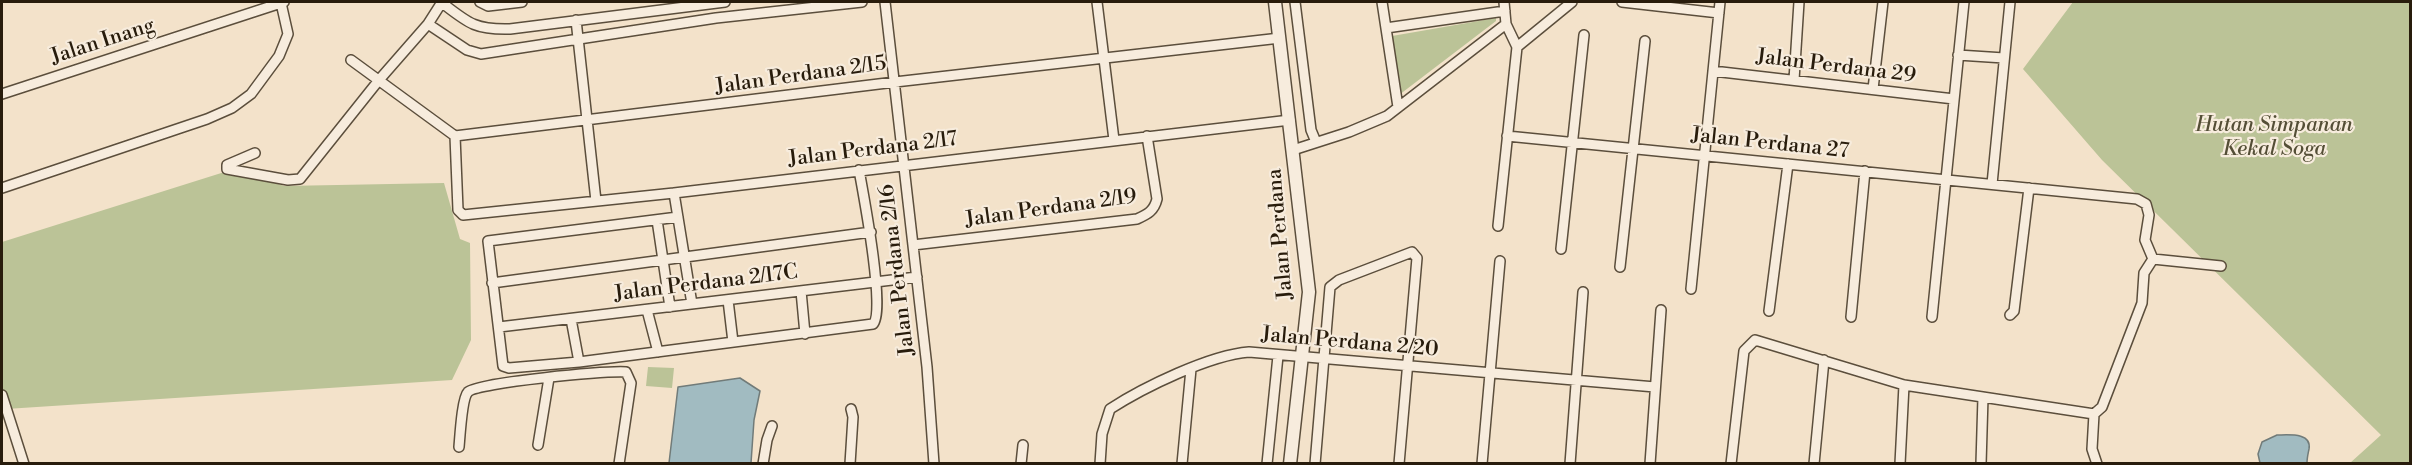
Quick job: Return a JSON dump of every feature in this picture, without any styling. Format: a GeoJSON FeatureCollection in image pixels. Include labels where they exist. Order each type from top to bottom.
{"type":"FeatureCollection","features":[{"type":"Feature","properties":{"kind":"street"},"geometry":{"type":"LineString","coordinates":[[2,188],[207,119],[232,108],[251,94],[285,45],[287,22],[283,2]]}},
{"type":"Feature","properties":{"kind":"street","name":"Jalan Inang"},"geometry":{"type":"LineString","coordinates":[[2,94],[283,2]]}},
{"type":"Feature","properties":{"kind":"street"},"geometry":{"type":"LineString","coordinates":[[255,153],[227,165],[226,169],[288,180],[300,178],[379,80],[428,24],[441,2],[469,23],[486,29],[725,2]]}},
{"type":"Feature","properties":{"kind":"street"},"geometry":{"type":"LineString","coordinates":[[480,2],[488,6],[522,2]]}},
{"type":"Feature","properties":{"kind":"street"},"geometry":{"type":"LineString","coordinates":[[428,24],[467,50],[481,54],[716,18],[862,2]]}},
{"type":"Feature","properties":{"kind":"street","name":"Jalan Perdana 2/16"},"geometry":{"type":"LineString","coordinates":[[885,2],[926,353],[934,464]]}},
{"type":"Feature","properties":{"kind":"street"},"geometry":{"type":"LineString","coordinates":[[1097,2],[1114,140]]}},
{"type":"Feature","properties":{"kind":"street","name":"Jalan Perdana"},"geometry":{"type":"LineString","coordinates":[[1275,2],[1309,292],[1290,464]]}},
{"type":"Feature","properties":{"kind":"street"},"geometry":{"type":"LineString","coordinates":[[1295,2],[1311,130],[1316,142]]}},
{"type":"Feature","properties":{"kind":"street"},"geometry":{"type":"LineString","coordinates":[[1382,2],[1398,107]]}},
{"type":"Feature","properties":{"kind":"street"},"geometry":{"type":"LineString","coordinates":[[1517,47],[1572,2]]}},
{"type":"Feature","properties":{"kind":"street"},"geometry":{"type":"LineString","coordinates":[[1622,2],[1652,3],[1719,14]]}},
{"type":"Feature","properties":{"kind":"street"},"geometry":{"type":"LineString","coordinates":[[1691,289],[1720,2]]}},
{"type":"Feature","properties":{"kind":"street"},"geometry":{"type":"LineString","coordinates":[[1794,80],[1799,2]]}},
{"type":"Feature","properties":{"kind":"street"},"geometry":{"type":"LineString","coordinates":[[1873,89],[1883,2]]}},
{"type":"Feature","properties":{"kind":"street"},"geometry":{"type":"LineString","coordinates":[[1932,317],[1964,2]]}},
{"type":"Feature","properties":{"kind":"street"},"geometry":{"type":"LineString","coordinates":[[1992,184],[2010,2]]}},
{"type":"Feature","properties":{"kind":"street"},"geometry":{"type":"LineString","coordinates":[[1386,28],[1504,6],[1506,24],[1517,47],[1498,226]]}},
{"type":"Feature","properties":{"kind":"street"},"geometry":{"type":"LineString","coordinates":[[576,20],[596,201]]}},
{"type":"Feature","properties":{"kind":"street"},"geometry":{"type":"LineString","coordinates":[[1293,150],[1370,124],[1398,107],[1506,24]]}},
{"type":"Feature","properties":{"kind":"street"},"geometry":{"type":"LineString","coordinates":[[1561,249],[1584,34]]}},
{"type":"Feature","properties":{"kind":"street","name":"Jalan Perdana 2/15"},"geometry":{"type":"LineString","coordinates":[[455,136],[1104,57],[1280,38]]}},
{"type":"Feature","properties":{"kind":"street"},"geometry":{"type":"LineString","coordinates":[[1620,267],[1645,41]]}},
{"type":"Feature","properties":{"kind":"street"},"geometry":{"type":"LineString","coordinates":[[1958,55],[2004,58]]}},
{"type":"Feature","properties":{"kind":"street"},"geometry":{"type":"LineString","coordinates":[[351,60],[455,136]]}},
{"type":"Feature","properties":{"kind":"street","name":"Jalan Perdana 29"},"geometry":{"type":"LineString","coordinates":[[1713,71],[1954,99]]}},
{"type":"Feature","properties":{"kind":"street","name":"Jalan Perdana 2/17"},"geometry":{"type":"LineString","coordinates":[[455,136],[460,214],[674,194],[904,164],[1290,120]]}},
{"type":"Feature","properties":{"kind":"street","name":"Jalan Perdana 2/19"},"geometry":{"type":"LineString","coordinates":[[913,245],[1137,219],[1155,208],[1157,199],[1148,136]]}},
{"type":"Feature","properties":{"kind":"street","name":"Jalan Perdana 27"},"geometry":{"type":"LineString","coordinates":[[1507,136],[2137,199],[2146,204],[2149,215],[2145,240],[2153,259]]}},
{"type":"Feature","properties":{"kind":"street"},"geometry":{"type":"LineString","coordinates":[[1769,311],[1788,164]]}},
{"type":"Feature","properties":{"kind":"street"},"geometry":{"type":"LineString","coordinates":[[678,217],[492,238],[486,244],[506,368],[579,362],[805,334],[876,322],[871,232],[859,170]]}},
{"type":"Feature","properties":{"kind":"street"},"geometry":{"type":"LineString","coordinates":[[1851,317],[1865,171]]}},
{"type":"Feature","properties":{"kind":"street"},"geometry":{"type":"LineString","coordinates":[[2010,315],[2014,311],[2029,188]]}},
{"type":"Feature","properties":{"kind":"street"},"geometry":{"type":"LineString","coordinates":[[674,194],[692,304]]}},
{"type":"Feature","properties":{"kind":"street"},"geometry":{"type":"LineString","coordinates":[[657,220],[670,307]]}},
{"type":"Feature","properties":{"kind":"street"},"geometry":{"type":"LineString","coordinates":[[492,283],[871,232]]}},
{"type":"Feature","properties":{"kind":"street"},"geometry":{"type":"LineString","coordinates":[[1315,464],[1329,293],[1333,283],[1407,252],[1415,254],[1417,258],[1399,464]]}},
{"type":"Feature","properties":{"kind":"street"},"geometry":{"type":"LineString","coordinates":[[2097,464],[2092,449],[2094,414],[2102,407],[2142,303],[2144,273],[2153,259],[2221,266]]}},
{"type":"Feature","properties":{"kind":"street"},"geometry":{"type":"LineString","coordinates":[[1482,464],[1500,261]]}},
{"type":"Feature","properties":{"kind":"street","name":"Jalan Perdana 2/17C"},"geometry":{"type":"LineString","coordinates":[[499,327],[917,277]]}},
{"type":"Feature","properties":{"kind":"street"},"geometry":{"type":"LineString","coordinates":[[801,291],[805,334]]}},
{"type":"Feature","properties":{"kind":"street"},"geometry":{"type":"LineString","coordinates":[[1570,464],[1583,292]]}},
{"type":"Feature","properties":{"kind":"street"},"geometry":{"type":"LineString","coordinates":[[728,300],[733,342]]}},
{"type":"Feature","properties":{"kind":"street"},"geometry":{"type":"LineString","coordinates":[[647,310],[658,352]]}},
{"type":"Feature","properties":{"kind":"street"},"geometry":{"type":"LineString","coordinates":[[1650,464],[1660,310]]}},
{"type":"Feature","properties":{"kind":"street"},"geometry":{"type":"LineString","coordinates":[[571,319],[579,362]]}},
{"type":"Feature","properties":{"kind":"street"},"geometry":{"type":"LineString","coordinates":[[1731,464],[1747,346],[1755,340],[1904,385],[2094,414]]}},
{"type":"Feature","properties":{"kind":"street","name":"Jalan Perdana 2/20"},"geometry":{"type":"LineString","coordinates":[[1100,464],[1101,434],[1110,409],[1131,396],[1230,353],[1249,352],[1575,382],[1655,387]]}},
{"type":"Feature","properties":{"kind":"street"},"geometry":{"type":"LineString","coordinates":[[1267,464],[1278,356]]}},
{"type":"Feature","properties":{"kind":"street"},"geometry":{"type":"LineString","coordinates":[[1814,464],[1824,360]]}},
{"type":"Feature","properties":{"kind":"street"},"geometry":{"type":"LineString","coordinates":[[1182,464],[1191,369]]}},
{"type":"Feature","properties":{"kind":"street"},"geometry":{"type":"LineString","coordinates":[[459,447],[469,391],[490,385],[626,372],[631,383],[619,464]]}},
{"type":"Feature","properties":{"kind":"street"},"geometry":{"type":"LineString","coordinates":[[538,445],[549,378]]}},
{"type":"Feature","properties":{"kind":"street"},"geometry":{"type":"LineString","coordinates":[[1899,464],[1904,385]]}},
{"type":"Feature","properties":{"kind":"street"},"geometry":{"type":"LineString","coordinates":[[2,395],[24,464]]}},
{"type":"Feature","properties":{"kind":"street"},"geometry":{"type":"LineString","coordinates":[[1981,464],[1983,397]]}},
{"type":"Feature","properties":{"kind":"street"},"geometry":{"type":"LineString","coordinates":[[850,464],[853,417],[851,409]]}},
{"type":"Feature","properties":{"kind":"street"},"geometry":{"type":"LineString","coordinates":[[764,464],[766,440],[772,426]]}},
{"type":"Feature","properties":{"kind":"street"},"geometry":{"type":"LineString","coordinates":[[1021,464],[1023,445]]}},
{"type":"Feature","properties":{"kind":"green space","name":"Hutan Simpanan Kekal Soga"},"geometry":{"type":"Polygon","coordinates":[[[2073,2],[2410,2],[2410,463],[2350,463],[2381,435],[2102,160],[2023,69],[2073,2]]]}},
{"type":"Feature","properties":{"kind":"green space"},"geometry":{"type":"Polygon","coordinates":[[[1496,18],[1496,21],[1399,95],[1392,36],[1496,18]]]}},
{"type":"Feature","properties":{"kind":"green space"},"geometry":{"type":"Polygon","coordinates":[[[234,169],[284,186],[444,183],[460,239],[470,243],[471,340],[452,380],[6,409],[2,398],[2,242],[234,169]]]}},
{"type":"Feature","properties":{"kind":"green space"},"geometry":{"type":"Polygon","coordinates":[[[648,367],[674,368],[672,388],[646,386],[648,367]]]}},
{"type":"Feature","properties":{"kind":"water"},"geometry":{"type":"Polygon","coordinates":[[[740,378],[760,391],[754,420],[751,463],[669,463],[678,387],[740,378]]]}},
{"type":"Feature","properties":{"kind":"water"},"geometry":{"type":"Polygon","coordinates":[[[2277,435],[2293,435],[2307,440],[2309,449],[2307,463],[2260,463],[2258,454],[2262,442],[2277,435]]]}}]}
